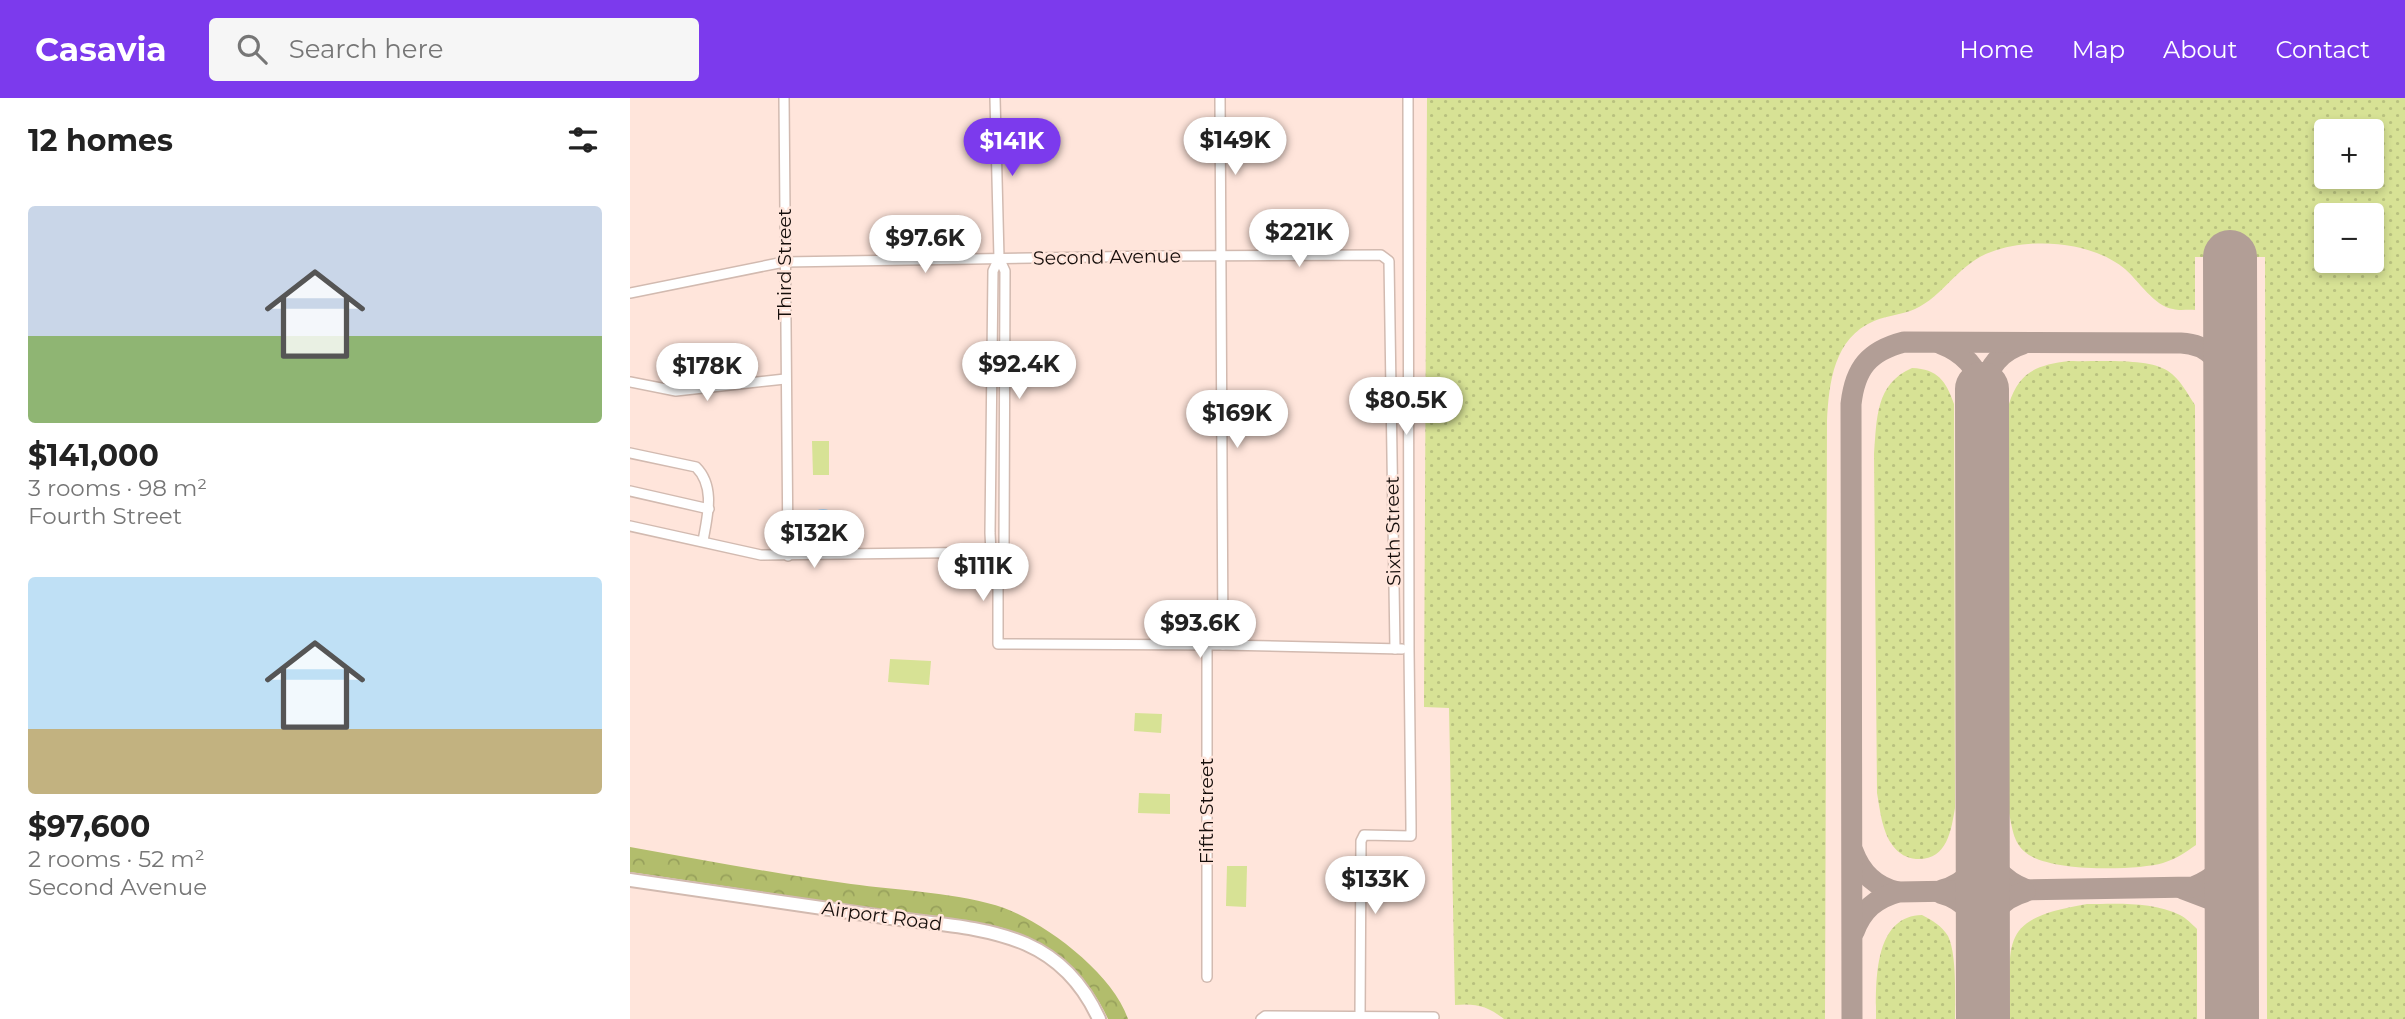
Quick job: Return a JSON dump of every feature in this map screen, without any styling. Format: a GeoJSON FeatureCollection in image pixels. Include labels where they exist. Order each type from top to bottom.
{"type":"FeatureCollection","features":[{"type":"Feature","properties":{"kind":"street","name":"Third Street"},"geometry":{"type":"LineString","coordinates":[[784,98],[788,556]]}},
{"type":"Feature","properties":{"kind":"street"},"geometry":{"type":"LineString","coordinates":[[995,98],[999,258],[1005,271],[1004,552],[998,563],[998,644],[1223,645],[1220,98]]}},
{"type":"Feature","properties":{"kind":"street"},"geometry":{"type":"LineString","coordinates":[[1360,1017],[1361,841],[1364,835],[1411,836],[1408,98]]}},
{"type":"Feature","properties":{"kind":"street","name":"Second Avenue"},"geometry":{"type":"LineString","coordinates":[[630,293],[784,262],[1377,253]]}},
{"type":"Feature","properties":{"kind":"street","name":"Sixth Street"},"geometry":{"type":"LineString","coordinates":[[1223,645],[1398,649],[1389,261],[1377,253]]}},
{"type":"Feature","properties":{"kind":"street"},"geometry":{"type":"LineString","coordinates":[[998,563],[990,552],[990,533],[993,271],[999,258]]}},
{"type":"Feature","properties":{"kind":"street"},"geometry":{"type":"LineString","coordinates":[[991,368],[1004,367]]}},
{"type":"Feature","properties":{"kind":"street"},"geometry":{"type":"LineString","coordinates":[[630,382],[676,391],[785,379]]}},
{"type":"Feature","properties":{"kind":"street"},"geometry":{"type":"LineString","coordinates":[[991,417],[1004,417]]}},
{"type":"Feature","properties":{"kind":"street"},"geometry":{"type":"LineString","coordinates":[[630,453],[696,467],[705,480],[709,509],[703,541]]}},
{"type":"Feature","properties":{"kind":"street"},"geometry":{"type":"LineString","coordinates":[[991,471],[1004,471]]}},
{"type":"Feature","properties":{"kind":"street"},"geometry":{"type":"LineString","coordinates":[[630,491],[709,509]]}},
{"type":"Feature","properties":{"kind":"street"},"geometry":{"type":"LineString","coordinates":[[630,526],[761,555],[1004,552]]}},
{"type":"Feature","properties":{"kind":"street"},"geometry":{"type":"LineString","coordinates":[[990,533],[1004,533]]}},
{"type":"Feature","properties":{"kind":"street","name":"Fifth Street"},"geometry":{"type":"LineString","coordinates":[[1207,977],[1208,645]]}},
{"type":"Feature","properties":{"kind":"street","name":"Airport Road"},"geometry":{"type":"LineString","coordinates":[[630,880],[948,925],[1002,936],[1038,951],[1067,971],[1085,991],[1099,1019]]}},
{"type":"Feature","properties":{"kind":"street"},"geometry":{"type":"LineString","coordinates":[[1261,1019],[1265,1016],[1434,1017]]}},
{"type":"Feature","properties":{"kind":"green space"},"geometry":{"type":"Polygon","coordinates":[[[1427,98],[2405,98],[2405,1019],[2267,1019],[2265,257],[2195,257],[2195,310],[2178,310],[2159,303],[2125,269],[2095,252],[2060,244],[2007,247],[1980,257],[1935,296],[1915,309],[1879,319],[1861,329],[1850,338],[1842,350],[1832,377],[1827,421],[1825,1019],[1504,1019],[1481,1006],[1455,1005],[1449,708],[1424,707],[1427,98]]]}},
{"type":"Feature","properties":{"kind":"green space"},"geometry":{"type":"Polygon","coordinates":[[[2069,361],[2134,362],[2159,367],[2176,378],[2195,405],[2196,845],[2172,859],[2150,866],[2092,868],[2036,859],[2018,844],[2009,813],[2009,404],[2024,377],[2039,368],[2069,361]]]}},
{"type":"Feature","properties":{"kind":"green space"},"geometry":{"type":"Polygon","coordinates":[[[1912,368],[1928,371],[1940,378],[1954,404],[1955,808],[1949,835],[1941,850],[1935,855],[1916,859],[1906,857],[1895,849],[1889,840],[1877,793],[1874,454],[1880,404],[1891,383],[1912,368]]]}},
{"type":"Feature","properties":{"kind":"green space"},"geometry":{"type":"Polygon","coordinates":[[[812,441],[829,441],[829,475],[813,475],[812,441]]]}},
{"type":"Feature","properties":{"kind":"green space"},"geometry":{"type":"Polygon","coordinates":[[[890,659],[931,661],[929,685],[888,682],[890,659]]]}},
{"type":"Feature","properties":{"kind":"green space"},"geometry":{"type":"Polygon","coordinates":[[[1135,713],[1162,714],[1161,733],[1134,731],[1135,713]]]}},
{"type":"Feature","properties":{"kind":"green space"},"geometry":{"type":"Polygon","coordinates":[[[1139,793],[1170,794],[1170,814],[1138,813],[1139,793]]]}},
{"type":"Feature","properties":{"kind":"green space"},"geometry":{"type":"Polygon","coordinates":[[[630,847],[823,880],[949,895],[1004,908],[1058,938],[1094,968],[1120,1002],[1128,1019],[1108,1019],[1089,987],[1065,962],[1036,943],[1003,928],[630,872],[630,847]]]}},
{"type":"Feature","properties":{"kind":"green space"},"geometry":{"type":"Polygon","coordinates":[[[1227,866],[1247,866],[1246,907],[1226,906],[1227,866]]]}},
{"type":"Feature","properties":{"kind":"green space"},"geometry":{"type":"Polygon","coordinates":[[[2087,904],[2158,907],[2180,915],[2197,929],[2197,1019],[2010,1019],[2011,951],[2015,937],[2037,917],[2087,904]]]}},
{"type":"Feature","properties":{"kind":"green space"},"geometry":{"type":"Polygon","coordinates":[[[1922,915],[1943,929],[1951,944],[1955,976],[1955,1019],[1876,1019],[1878,971],[1886,939],[1894,927],[1906,918],[1922,915]]]}},
{"type":"Feature","properties":{"kind":"water"},"geometry":{"type":"Polygon","coordinates":[[[823,509],[833,513],[837,523],[833,533],[823,537],[813,533],[809,523],[813,513],[823,509]]]}},
{"type":"Feature","properties":{"kind":"taxiway"},"geometry":{"type":"LineString","coordinates":[[1852,1019],[1851,404],[1860,371],[1882,350],[1904,342],[2181,343],[2200,347],[2214,357],[2224,372],[2230,390]]}},
{"type":"Feature","properties":{"kind":"taxiway"},"geometry":{"type":"LineString","coordinates":[[1941,344],[1968,361],[1982,389]]}},
{"type":"Feature","properties":{"kind":"taxiway"},"geometry":{"type":"LineString","coordinates":[[1982,389],[1996,361],[2023,344]]}},
{"type":"Feature","properties":{"kind":"taxiway"},"geometry":{"type":"LineString","coordinates":[[1982,842],[1998,870],[2025,889]]}},
{"type":"Feature","properties":{"kind":"taxiway"},"geometry":{"type":"LineString","coordinates":[[1942,890],[1965,879],[1975,866],[1982,842]]}},
{"type":"Feature","properties":{"kind":"taxiway"},"geometry":{"type":"LineString","coordinates":[[1854,932],[1861,917],[1871,906],[1898,892],[2193,887],[2218,871],[2232,845]]}},
{"type":"Feature","properties":{"kind":"taxiway"},"geometry":{"type":"LineString","coordinates":[[1853,851],[1870,878],[1882,887],[1898,892]]}},
{"type":"Feature","properties":{"kind":"taxiway"},"geometry":{"type":"LineString","coordinates":[[2183,889],[2212,900],[2232,923]]}},
{"type":"Feature","properties":{"kind":"taxiway"},"geometry":{"type":"LineString","coordinates":[[1983,940],[1992,916],[2002,904],[2025,892]]}},
{"type":"Feature","properties":{"kind":"taxiway"},"geometry":{"type":"LineString","coordinates":[[1940,893],[1956,900],[1968,910],[1977,923],[1983,940]]}},
{"type":"Feature","properties":{"kind":"runway"},"geometry":{"type":"LineString","coordinates":[[2230,257],[2232,1019]]}},
{"type":"Feature","properties":{"kind":"runway"},"geometry":{"type":"LineString","coordinates":[[1982,389],[1983,1019]]}}]}
